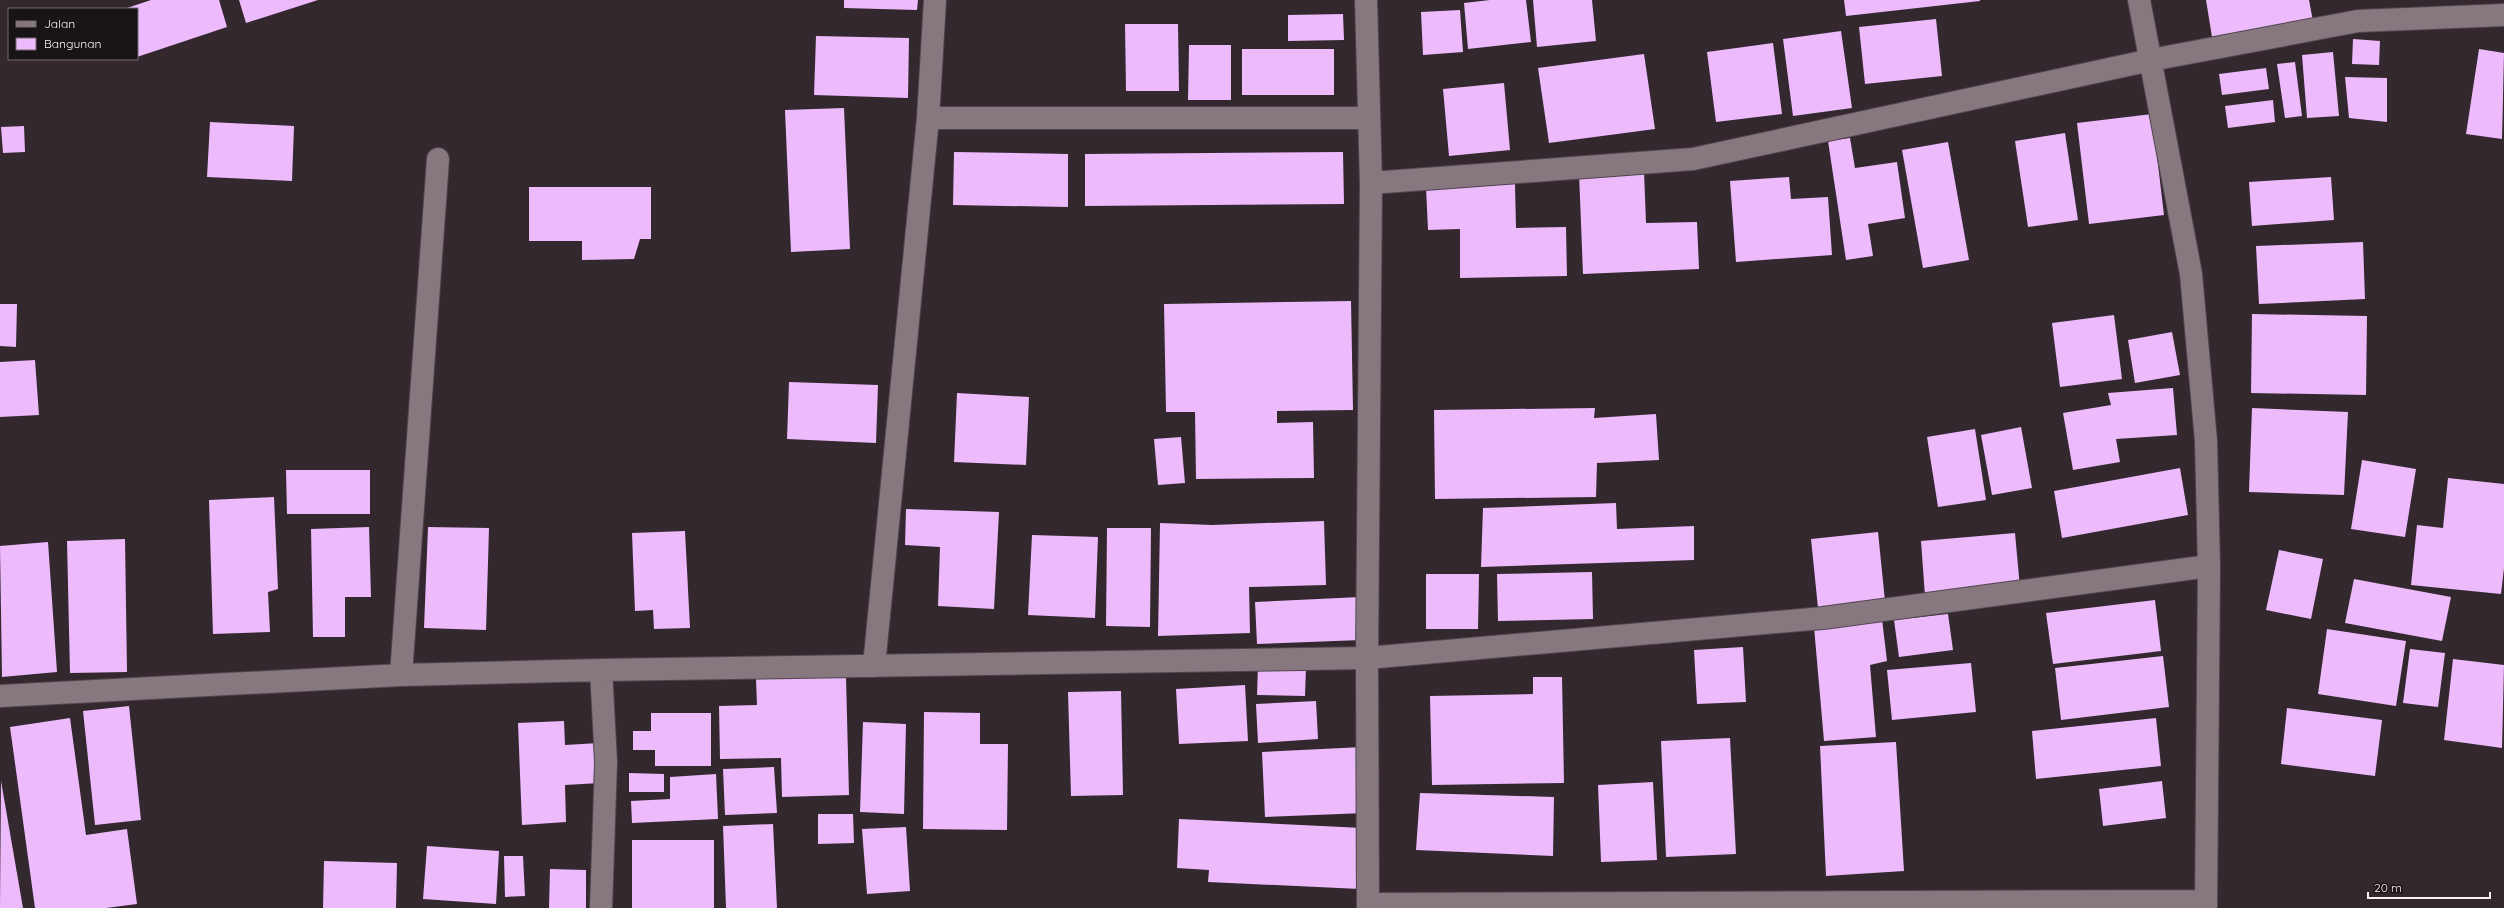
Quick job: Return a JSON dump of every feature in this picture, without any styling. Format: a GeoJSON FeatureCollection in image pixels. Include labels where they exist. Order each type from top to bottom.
{"type":"FeatureCollection","features":[{"type":"Feature","properties":{"kind":"street"},"geometry":{"type":"LineString","coordinates":[[874,666],[928,118],[935,0]]}},
{"type":"Feature","properties":{"kind":"street"},"geometry":{"type":"LineString","coordinates":[[1366,0],[1371,183],[1367,658],[1369,906],[2206,904],[2209,566],[2206,441],[2191,274],[2139,0]]}},
{"type":"Feature","properties":{"kind":"street"},"geometry":{"type":"LineString","coordinates":[[1371,183],[1693,159],[2151,60],[2358,21],[2504,15]]}},
{"type":"Feature","properties":{"kind":"street"},"geometry":{"type":"LineString","coordinates":[[928,118],[1369,118]]}},
{"type":"Feature","properties":{"kind":"street"},"geometry":{"type":"LineString","coordinates":[[402,674],[438,159]]}},
{"type":"Feature","properties":{"kind":"street"},"geometry":{"type":"LineString","coordinates":[[0,696],[402,674],[1367,658],[1823,618],[2209,566]]}},
{"type":"Feature","properties":{"kind":"street"},"geometry":{"type":"LineString","coordinates":[[601,670],[606,762],[601,908]]}},
{"type":"Feature","properties":{"kind":"building"},"geometry":{"type":"Polygon","coordinates":[[[151,0],[219,0],[227,27],[138,57],[138,8],[127,8],[151,0]]]}},
{"type":"Feature","properties":{"kind":"building"},"geometry":{"type":"Polygon","coordinates":[[[239,0],[318,0],[246,23],[239,0]]]}},
{"type":"Feature","properties":{"kind":"building"},"geometry":{"type":"Polygon","coordinates":[[[844,0],[918,0],[917,10],[844,8],[844,0]]]}},
{"type":"Feature","properties":{"kind":"building"},"geometry":{"type":"Polygon","coordinates":[[[1490,0],[1526,0],[1531,42],[1468,49],[1464,3],[1490,0]]]}},
{"type":"Feature","properties":{"kind":"building"},"geometry":{"type":"Polygon","coordinates":[[[1533,0],[1592,0],[1596,41],[1537,47],[1533,0]]]}},
{"type":"Feature","properties":{"kind":"building"},"geometry":{"type":"Polygon","coordinates":[[[1844,0],[1980,0],[1980,1],[1846,16],[1844,0]]]}},
{"type":"Feature","properties":{"kind":"building"},"geometry":{"type":"Polygon","coordinates":[[[2206,0],[2309,0],[2313,21],[2212,37],[2206,0]]]}},
{"type":"Feature","properties":{"kind":"building"},"geometry":{"type":"Polygon","coordinates":[[[1460,10],[1463,52],[1423,55],[1421,12],[1460,10]]]}},
{"type":"Feature","properties":{"kind":"building"},"geometry":{"type":"Polygon","coordinates":[[[1343,14],[1344,40],[1288,41],[1288,15],[1343,14]]]}},
{"type":"Feature","properties":{"kind":"building"},"geometry":{"type":"Polygon","coordinates":[[[1936,19],[1942,76],[1865,84],[1859,27],[1936,19]]]}},
{"type":"Feature","properties":{"kind":"building"},"geometry":{"type":"Polygon","coordinates":[[[1125,24],[1178,24],[1179,91],[1126,91],[1125,24]]]}},
{"type":"Feature","properties":{"kind":"building"},"geometry":{"type":"Polygon","coordinates":[[[1841,31],[1852,108],[1793,116],[1783,39],[1841,31]]]}},
{"type":"Feature","properties":{"kind":"building"},"geometry":{"type":"Polygon","coordinates":[[[816,36],[909,38],[908,98],[814,95],[816,36]]]}},
{"type":"Feature","properties":{"kind":"building"},"geometry":{"type":"Polygon","coordinates":[[[2353,39],[2380,41],[2379,65],[2352,64],[2353,39]]]}},
{"type":"Feature","properties":{"kind":"building"},"geometry":{"type":"Polygon","coordinates":[[[1773,43],[1782,114],[1716,122],[1707,52],[1773,43]]]}},
{"type":"Feature","properties":{"kind":"building"},"geometry":{"type":"Polygon","coordinates":[[[1189,45],[1231,45],[1231,100],[1188,100],[1189,45]]]}},
{"type":"Feature","properties":{"kind":"building"},"geometry":{"type":"Polygon","coordinates":[[[1242,49],[1334,49],[1334,95],[1242,95],[1242,49]]]}},
{"type":"Feature","properties":{"kind":"building"},"geometry":{"type":"Polygon","coordinates":[[[2479,49],[2504,53],[2502,139],[2466,134],[2479,49]]]}},
{"type":"Feature","properties":{"kind":"building"},"geometry":{"type":"Polygon","coordinates":[[[2333,52],[2339,116],[2307,118],[2302,55],[2333,52]]]}},
{"type":"Feature","properties":{"kind":"building"},"geometry":{"type":"Polygon","coordinates":[[[1644,54],[1655,129],[1549,143],[1538,68],[1644,54]]]}},
{"type":"Feature","properties":{"kind":"building"},"geometry":{"type":"Polygon","coordinates":[[[2295,62],[2302,116],[2285,118],[2277,64],[2295,62]]]}},
{"type":"Feature","properties":{"kind":"building"},"geometry":{"type":"Polygon","coordinates":[[[2266,68],[2269,89],[2222,95],[2219,74],[2266,68]]]}},
{"type":"Feature","properties":{"kind":"building"},"geometry":{"type":"Polygon","coordinates":[[[2345,77],[2387,78],[2387,122],[2349,118],[2345,77]]]}},
{"type":"Feature","properties":{"kind":"building"},"geometry":{"type":"Polygon","coordinates":[[[1504,83],[1510,150],[1449,156],[1443,89],[1504,83]]]}},
{"type":"Feature","properties":{"kind":"building"},"geometry":{"type":"Polygon","coordinates":[[[2273,100],[2275,122],[2228,128],[2225,106],[2273,100]]]}},
{"type":"Feature","properties":{"kind":"building"},"geometry":{"type":"Polygon","coordinates":[[[844,108],[850,249],[791,252],[785,110],[844,108]]]}},
{"type":"Feature","properties":{"kind":"building"},"geometry":{"type":"Polygon","coordinates":[[[2152,114],[2164,215],[2089,224],[2077,123],[2152,114]]]}},
{"type":"Feature","properties":{"kind":"building"},"geometry":{"type":"Polygon","coordinates":[[[210,122],[294,126],[292,181],[207,177],[210,122]]]}},
{"type":"Feature","properties":{"kind":"building"},"geometry":{"type":"Polygon","coordinates":[[[24,126],[25,152],[3,153],[1,127],[24,126]]]}},
{"type":"Feature","properties":{"kind":"building"},"geometry":{"type":"Polygon","coordinates":[[[2065,133],[2078,220],[2028,227],[2015,141],[2065,133]]]}},
{"type":"Feature","properties":{"kind":"building"},"geometry":{"type":"Polygon","coordinates":[[[1850,138],[1855,168],[1897,162],[1905,218],[1868,224],[1873,256],[1846,260],[1828,141],[1850,138]]]}},
{"type":"Feature","properties":{"kind":"building"},"geometry":{"type":"Polygon","coordinates":[[[1948,142],[1969,260],[1923,268],[1902,150],[1948,142]]]}},
{"type":"Feature","properties":{"kind":"building"},"geometry":{"type":"Polygon","coordinates":[[[954,152],[1068,154],[1068,207],[953,205],[954,152]]]}},
{"type":"Feature","properties":{"kind":"building"},"geometry":{"type":"Polygon","coordinates":[[[1343,152],[1344,204],[1085,206],[1085,154],[1343,152]]]}},
{"type":"Feature","properties":{"kind":"building"},"geometry":{"type":"Polygon","coordinates":[[[1644,171],[1646,223],[1697,222],[1699,269],[1583,274],[1579,173],[1644,171]]]}},
{"type":"Feature","properties":{"kind":"building"},"geometry":{"type":"Polygon","coordinates":[[[1789,177],[1791,199],[1828,197],[1832,255],[1736,262],[1730,181],[1789,177]]]}},
{"type":"Feature","properties":{"kind":"building"},"geometry":{"type":"Polygon","coordinates":[[[2331,177],[2334,220],[2252,226],[2249,182],[2331,177]]]}},
{"type":"Feature","properties":{"kind":"building"},"geometry":{"type":"Polygon","coordinates":[[[1515,184],[1516,228],[1566,227],[1567,276],[1460,278],[1460,229],[1428,230],[1426,187],[1515,184]]]}},
{"type":"Feature","properties":{"kind":"building"},"geometry":{"type":"Polygon","coordinates":[[[529,187],[651,187],[651,239],[640,239],[634,259],[582,260],[582,241],[529,241],[529,187]]]}},
{"type":"Feature","properties":{"kind":"building"},"geometry":{"type":"Polygon","coordinates":[[[2363,242],[2365,299],[2259,304],[2256,246],[2363,242]]]}},
{"type":"Feature","properties":{"kind":"building"},"geometry":{"type":"Polygon","coordinates":[[[1351,301],[1353,410],[1277,411],[1277,423],[1313,422],[1314,478],[1196,479],[1195,412],[1166,412],[1164,304],[1351,301]]]}},
{"type":"Feature","properties":{"kind":"building"},"geometry":{"type":"Polygon","coordinates":[[[0,304],[17,304],[16,347],[0,346],[0,304]]]}},
{"type":"Feature","properties":{"kind":"building"},"geometry":{"type":"Polygon","coordinates":[[[2252,314],[2367,316],[2366,395],[2251,393],[2252,314]]]}},
{"type":"Feature","properties":{"kind":"building"},"geometry":{"type":"Polygon","coordinates":[[[2114,315],[2122,379],[2060,387],[2052,323],[2114,315]]]}},
{"type":"Feature","properties":{"kind":"building"},"geometry":{"type":"Polygon","coordinates":[[[2172,332],[2180,375],[2135,383],[2128,340],[2172,332]]]}},
{"type":"Feature","properties":{"kind":"building"},"geometry":{"type":"Polygon","coordinates":[[[35,360],[39,415],[0,417],[0,362],[35,360]]]}},
{"type":"Feature","properties":{"kind":"building"},"geometry":{"type":"Polygon","coordinates":[[[789,382],[878,385],[876,443],[787,439],[789,382]]]}},
{"type":"Feature","properties":{"kind":"building"},"geometry":{"type":"Polygon","coordinates":[[[2173,388],[2177,435],[2116,439],[2120,462],[2073,470],[2063,413],[2111,405],[2108,393],[2173,388]]]}},
{"type":"Feature","properties":{"kind":"building"},"geometry":{"type":"Polygon","coordinates":[[[957,393],[1029,397],[1026,465],[954,462],[957,393]]]}},
{"type":"Feature","properties":{"kind":"building"},"geometry":{"type":"Polygon","coordinates":[[[1595,408],[1594,418],[1656,414],[1659,460],[1597,463],[1596,497],[1435,499],[1434,410],[1595,408]]]}},
{"type":"Feature","properties":{"kind":"building"},"geometry":{"type":"Polygon","coordinates":[[[2252,408],[2348,412],[2344,495],[2249,492],[2252,408]]]}},
{"type":"Feature","properties":{"kind":"building"},"geometry":{"type":"Polygon","coordinates":[[[2021,427],[2032,488],[1992,495],[1981,435],[2021,427]]]}},
{"type":"Feature","properties":{"kind":"building"},"geometry":{"type":"Polygon","coordinates":[[[1975,429],[1986,500],[1938,507],[1927,437],[1975,429]]]}},
{"type":"Feature","properties":{"kind":"building"},"geometry":{"type":"Polygon","coordinates":[[[1181,437],[1185,483],[1158,485],[1154,439],[1181,437]]]}},
{"type":"Feature","properties":{"kind":"building"},"geometry":{"type":"Polygon","coordinates":[[[2362,460],[2416,469],[2405,537],[2351,529],[2362,460]]]}},
{"type":"Feature","properties":{"kind":"building"},"geometry":{"type":"Polygon","coordinates":[[[2180,468],[2188,515],[2062,538],[2054,491],[2180,468]]]}},
{"type":"Feature","properties":{"kind":"building"},"geometry":{"type":"Polygon","coordinates":[[[286,470],[370,470],[370,514],[287,514],[286,470]]]}},
{"type":"Feature","properties":{"kind":"building"},"geometry":{"type":"Polygon","coordinates":[[[2448,478],[2504,484],[2504,568],[2501,594],[2411,585],[2417,525],[2443,528],[2448,478]]]}},
{"type":"Feature","properties":{"kind":"building"},"geometry":{"type":"Polygon","coordinates":[[[274,497],[278,589],[268,592],[270,632],[213,634],[209,500],[274,497]]]}},
{"type":"Feature","properties":{"kind":"building"},"geometry":{"type":"Polygon","coordinates":[[[1616,503],[1617,529],[1694,526],[1694,560],[1481,567],[1483,508],[1616,503]]]}},
{"type":"Feature","properties":{"kind":"building"},"geometry":{"type":"Polygon","coordinates":[[[906,509],[999,512],[994,609],[938,606],[940,547],[905,545],[906,509]]]}},
{"type":"Feature","properties":{"kind":"building"},"geometry":{"type":"Polygon","coordinates":[[[1324,521],[1326,585],[1249,587],[1250,633],[1158,636],[1160,523],[1212,525],[1324,521]]]}},
{"type":"Feature","properties":{"kind":"building"},"geometry":{"type":"Polygon","coordinates":[[[369,527],[371,597],[345,597],[345,637],[313,637],[311,529],[369,527]]]}},
{"type":"Feature","properties":{"kind":"building"},"geometry":{"type":"Polygon","coordinates":[[[428,527],[489,528],[486,630],[424,628],[428,527]]]}},
{"type":"Feature","properties":{"kind":"building"},"geometry":{"type":"Polygon","coordinates":[[[1107,528],[1151,528],[1150,627],[1106,626],[1107,528]]]}},
{"type":"Feature","properties":{"kind":"building"},"geometry":{"type":"Polygon","coordinates":[[[685,531],[690,628],[654,629],[653,610],[635,611],[632,533],[685,531]]]}},
{"type":"Feature","properties":{"kind":"building"},"geometry":{"type":"Polygon","coordinates":[[[1878,532],[1885,601],[1818,608],[1811,539],[1878,532]]]}},
{"type":"Feature","properties":{"kind":"building"},"geometry":{"type":"Polygon","coordinates":[[[2015,533],[2020,588],[1925,596],[1921,541],[2015,533]]]}},
{"type":"Feature","properties":{"kind":"building"},"geometry":{"type":"Polygon","coordinates":[[[1032,535],[1098,537],[1095,618],[1028,615],[1032,535]]]}},
{"type":"Feature","properties":{"kind":"building"},"geometry":{"type":"Polygon","coordinates":[[[125,539],[127,672],[70,673],[67,541],[125,539]]]}},
{"type":"Feature","properties":{"kind":"building"},"geometry":{"type":"Polygon","coordinates":[[[48,542],[57,672],[2,677],[0,546],[48,542]]]}},
{"type":"Feature","properties":{"kind":"building"},"geometry":{"type":"Polygon","coordinates":[[[2279,550],[2323,559],[2311,619],[2266,610],[2279,550]]]}},
{"type":"Feature","properties":{"kind":"building"},"geometry":{"type":"Polygon","coordinates":[[[1592,572],[1593,619],[1498,621],[1497,574],[1592,572]]]}},
{"type":"Feature","properties":{"kind":"building"},"geometry":{"type":"Polygon","coordinates":[[[1426,574],[1479,574],[1478,629],[1426,629],[1426,574]]]}},
{"type":"Feature","properties":{"kind":"building"},"geometry":{"type":"Polygon","coordinates":[[[2354,579],[2451,597],[2442,641],[2345,623],[2354,579]]]}},
{"type":"Feature","properties":{"kind":"building"},"geometry":{"type":"Polygon","coordinates":[[[1360,597],[1361,640],[1257,644],[1255,602],[1360,597]]]}},
{"type":"Feature","properties":{"kind":"building"},"geometry":{"type":"Polygon","coordinates":[[[2155,600],[2161,651],[2053,664],[2046,613],[2155,600]]]}},
{"type":"Feature","properties":{"kind":"building"},"geometry":{"type":"Polygon","coordinates":[[[1948,614],[1953,650],[1899,657],[1894,620],[1948,614]]]}},
{"type":"Feature","properties":{"kind":"building"},"geometry":{"type":"Polygon","coordinates":[[[1882,619],[1887,661],[1870,665],[1876,737],[1824,741],[1814,627],[1882,619]]]}},
{"type":"Feature","properties":{"kind":"building"},"geometry":{"type":"Polygon","coordinates":[[[2327,629],[2406,641],[2396,706],[2318,694],[2327,629]]]}},
{"type":"Feature","properties":{"kind":"building"},"geometry":{"type":"Polygon","coordinates":[[[1743,647],[1746,702],[1697,704],[1694,650],[1743,647]]]}},
{"type":"Feature","properties":{"kind":"building"},"geometry":{"type":"Polygon","coordinates":[[[2410,649],[2445,653],[2438,707],[2403,703],[2410,649]]]}},
{"type":"Feature","properties":{"kind":"building"},"geometry":{"type":"Polygon","coordinates":[[[2163,656],[2169,707],[2061,720],[2055,668],[2163,656]]]}},
{"type":"Feature","properties":{"kind":"building"},"geometry":{"type":"Polygon","coordinates":[[[2453,659],[2504,665],[2502,748],[2444,740],[2453,659]]]}},
{"type":"Feature","properties":{"kind":"building"},"geometry":{"type":"Polygon","coordinates":[[[1971,663],[1976,712],[1892,720],[1887,670],[1971,663]]]}},
{"type":"Feature","properties":{"kind":"building"},"geometry":{"type":"Polygon","coordinates":[[[1258,666],[1306,667],[1305,696],[1257,695],[1258,666]]]}},
{"type":"Feature","properties":{"kind":"building"},"geometry":{"type":"Polygon","coordinates":[[[846,677],[849,795],[782,797],[781,758],[720,759],[719,706],[757,705],[756,679],[846,677]]]}},
{"type":"Feature","properties":{"kind":"building"},"geometry":{"type":"Polygon","coordinates":[[[1533,677],[1562,677],[1564,783],[1432,785],[1430,696],[1533,694],[1533,677]]]}},
{"type":"Feature","properties":{"kind":"building"},"geometry":{"type":"Polygon","coordinates":[[[1245,685],[1248,741],[1179,744],[1176,689],[1245,685]]]}},
{"type":"Feature","properties":{"kind":"building"},"geometry":{"type":"Polygon","coordinates":[[[1121,691],[1123,795],[1071,796],[1068,692],[1121,691]]]}},
{"type":"Feature","properties":{"kind":"building"},"geometry":{"type":"Polygon","coordinates":[[[1316,701],[1318,739],[1258,743],[1256,704],[1316,701]]]}},
{"type":"Feature","properties":{"kind":"building"},"geometry":{"type":"Polygon","coordinates":[[[129,706],[141,820],[95,825],[83,711],[129,706]]]}},
{"type":"Feature","properties":{"kind":"building"},"geometry":{"type":"Polygon","coordinates":[[[2287,708],[2382,720],[2375,776],[2281,764],[2287,708]]]}},
{"type":"Feature","properties":{"kind":"building"},"geometry":{"type":"Polygon","coordinates":[[[924,712],[980,713],[980,744],[1008,744],[1007,830],[923,829],[924,712]]]}},
{"type":"Feature","properties":{"kind":"building"},"geometry":{"type":"Polygon","coordinates":[[[651,713],[711,713],[711,766],[655,766],[655,750],[633,750],[633,731],[651,731],[651,713]]]}},
{"type":"Feature","properties":{"kind":"building"},"geometry":{"type":"Polygon","coordinates":[[[70,718],[86,835],[127,829],[137,904],[106,908],[35,908],[10,727],[70,718]]]}},
{"type":"Feature","properties":{"kind":"building"},"geometry":{"type":"Polygon","coordinates":[[[2156,718],[2161,766],[2036,779],[2032,731],[2156,718]]]}},
{"type":"Feature","properties":{"kind":"building"},"geometry":{"type":"Polygon","coordinates":[[[564,721],[565,745],[599,743],[600,783],[565,785],[566,822],[522,825],[518,723],[564,721]]]}},
{"type":"Feature","properties":{"kind":"building"},"geometry":{"type":"Polygon","coordinates":[[[863,722],[906,724],[904,814],[860,812],[863,722]]]}},
{"type":"Feature","properties":{"kind":"building"},"geometry":{"type":"Polygon","coordinates":[[[1730,738],[1736,854],[1666,857],[1661,741],[1730,738]]]}},
{"type":"Feature","properties":{"kind":"building"},"geometry":{"type":"Polygon","coordinates":[[[1896,742],[1904,871],[1826,876],[1820,746],[1896,742]]]}},
{"type":"Feature","properties":{"kind":"building"},"geometry":{"type":"Polygon","coordinates":[[[1363,747],[1365,813],[1265,817],[1262,752],[1363,747]]]}},
{"type":"Feature","properties":{"kind":"building"},"geometry":{"type":"Polygon","coordinates":[[[774,767],[777,813],[725,815],[723,769],[774,767]]]}},
{"type":"Feature","properties":{"kind":"building"},"geometry":{"type":"Polygon","coordinates":[[[629,773],[664,774],[664,792],[629,792],[629,773]]]}},
{"type":"Feature","properties":{"kind":"building"},"geometry":{"type":"Polygon","coordinates":[[[716,774],[718,819],[632,823],[631,801],[670,799],[670,777],[716,774]]]}},
{"type":"Feature","properties":{"kind":"building"},"geometry":{"type":"Polygon","coordinates":[[[1,781],[23,908],[0,908],[1,781]]]}},
{"type":"Feature","properties":{"kind":"building"},"geometry":{"type":"Polygon","coordinates":[[[2162,781],[2166,818],[2103,826],[2099,789],[2162,781]]]}},
{"type":"Feature","properties":{"kind":"building"},"geometry":{"type":"Polygon","coordinates":[[[1653,782],[1657,860],[1601,862],[1598,785],[1653,782]]]}},
{"type":"Feature","properties":{"kind":"building"},"geometry":{"type":"Polygon","coordinates":[[[1420,793],[1554,797],[1553,856],[1416,850],[1420,793]]]}},
{"type":"Feature","properties":{"kind":"building"},"geometry":{"type":"Polygon","coordinates":[[[818,814],[853,814],[854,843],[818,844],[818,814]]]}},
{"type":"Feature","properties":{"kind":"building"},"geometry":{"type":"Polygon","coordinates":[[[1179,819],[1363,828],[1360,889],[1208,882],[1209,870],[1177,868],[1179,819]]]}},
{"type":"Feature","properties":{"kind":"building"},"geometry":{"type":"Polygon","coordinates":[[[773,824],[777,908],[726,908],[723,826],[773,824]]]}},
{"type":"Feature","properties":{"kind":"building"},"geometry":{"type":"Polygon","coordinates":[[[906,827],[910,891],[867,894],[862,829],[906,827]]]}},
{"type":"Feature","properties":{"kind":"building"},"geometry":{"type":"Polygon","coordinates":[[[632,840],[714,840],[714,908],[632,908],[632,840]]]}},
{"type":"Feature","properties":{"kind":"building"},"geometry":{"type":"Polygon","coordinates":[[[427,846],[499,851],[496,904],[423,899],[427,846]]]}},
{"type":"Feature","properties":{"kind":"building"},"geometry":{"type":"Polygon","coordinates":[[[504,856],[523,856],[525,896],[505,897],[504,856]]]}},
{"type":"Feature","properties":{"kind":"building"},"geometry":{"type":"Polygon","coordinates":[[[324,861],[397,863],[396,908],[323,908],[324,861]]]}},
{"type":"Feature","properties":{"kind":"building"},"geometry":{"type":"Polygon","coordinates":[[[550,869],[586,870],[586,908],[549,908],[550,869]]]}}]}
